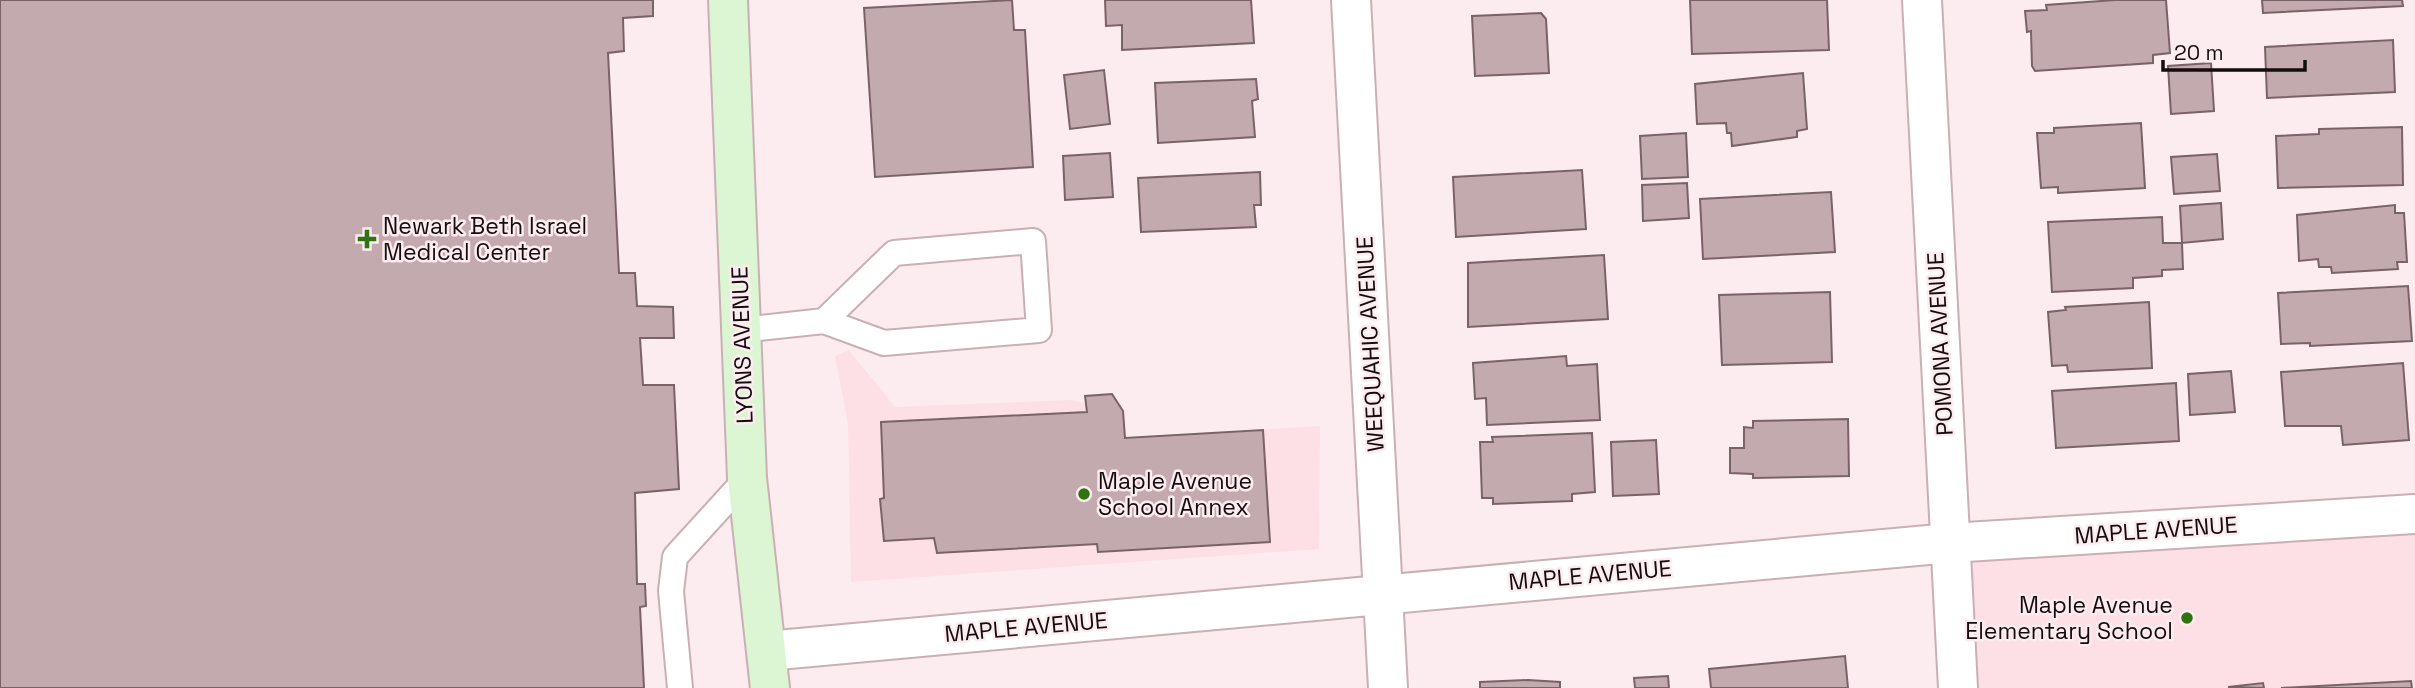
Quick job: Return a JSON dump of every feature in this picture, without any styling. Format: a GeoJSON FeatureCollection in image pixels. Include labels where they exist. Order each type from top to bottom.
{"type":"FeatureCollection","features":[{"type":"Feature","properties":{"kind":"main road","name":"LYONS AVENUE"},"geometry":{"type":"LineString","coordinates":[[728,0],[747,478],[768,670]]}},
{"type":"Feature","properties":{"kind":"street","name":"WEEQUAHIC AVENUE"},"geometry":{"type":"LineString","coordinates":[[1351,0],[1388,688]]}},
{"type":"Feature","properties":{"kind":"street","name":"POMONA AVENUE"},"geometry":{"type":"LineString","coordinates":[[1922,0],[1958,688]]}},
{"type":"Feature","properties":{"kind":"street","name":"MAPLE AVENUE"},"geometry":{"type":"LineString","coordinates":[[768,670],[1382,594],[1950,542],[2415,514]]}},
{"type":"Feature","properties":{"kind":"lane"},"geometry":{"type":"LineString","coordinates":[[741,330],[824,321],[884,343],[1039,330],[1033,241],[894,253],[824,321]]}},
{"type":"Feature","properties":{"kind":"lane"},"geometry":{"type":"LineString","coordinates":[[680,688],[671,591],[675,557],[747,478]]}},
{"type":"Feature","properties":{"kind":"shaded area","name":"Maple Avenue School Annex"},"geometry":{"type":"Polygon","coordinates":[[[849,350],[895,407],[1070,400],[1123,411],[1126,438],[1320,426],[1319,549],[851,582],[848,424],[835,356],[849,350]]]}},
{"type":"Feature","properties":{"kind":"shaded area","name":"Maple Avenue Elementary School"},"geometry":{"type":"Polygon","coordinates":[[[2415,505],[2415,688],[1962,688],[1955,548],[2415,505]]]}},
{"type":"Feature","properties":{"kind":"building","name":"Newark Beth Israel Medical Center"},"geometry":{"type":"Polygon","coordinates":[[[0,0],[653,0],[653,16],[623,18],[624,51],[608,53],[619,273],[635,273],[637,306],[673,307],[674,338],[640,338],[643,385],[674,385],[679,489],[635,493],[637,584],[645,584],[646,606],[640,607],[644,688],[0,688],[0,0]]]}},
{"type":"Feature","properties":{"kind":"building"},"geometry":{"type":"Polygon","coordinates":[[[1012,0],[1014,30],[1025,30],[1033,167],[875,177],[864,8],[1012,0]]]}},
{"type":"Feature","properties":{"kind":"building"},"geometry":{"type":"Polygon","coordinates":[[[1105,0],[1251,0],[1254,43],[1122,50],[1122,25],[1106,26],[1105,0]]]}},
{"type":"Feature","properties":{"kind":"building"},"geometry":{"type":"Polygon","coordinates":[[[1690,0],[1827,0],[1829,50],[1692,54],[1690,0]]]}},
{"type":"Feature","properties":{"kind":"building"},"geometry":{"type":"Polygon","coordinates":[[[2115,0],[2166,0],[2170,53],[2153,55],[2153,63],[2035,71],[2032,66],[2031,31],[2027,32],[2025,11],[2047,10],[2046,5],[2115,0]]]}},
{"type":"Feature","properties":{"kind":"building"},"geometry":{"type":"Polygon","coordinates":[[[2262,0],[2402,0],[2403,6],[2263,13],[2262,0]]]}},
{"type":"Feature","properties":{"kind":"building"},"geometry":{"type":"Polygon","coordinates":[[[1541,13],[1546,19],[1549,73],[1475,76],[1472,16],[1541,13]]]}},
{"type":"Feature","properties":{"kind":"building"},"geometry":{"type":"Polygon","coordinates":[[[2393,40],[2395,92],[2267,98],[2265,47],[2393,40]]]}},
{"type":"Feature","properties":{"kind":"building"},"geometry":{"type":"Polygon","coordinates":[[[2211,63],[2214,111],[2171,114],[2168,66],[2211,63]]]}},
{"type":"Feature","properties":{"kind":"building"},"geometry":{"type":"Polygon","coordinates":[[[1104,70],[1110,124],[1070,129],[1064,75],[1104,70]]]}},
{"type":"Feature","properties":{"kind":"building"},"geometry":{"type":"Polygon","coordinates":[[[1803,73],[1807,129],[1797,131],[1797,137],[1732,146],[1731,133],[1727,133],[1726,123],[1697,124],[1695,84],[1803,73]]]}},
{"type":"Feature","properties":{"kind":"building"},"geometry":{"type":"Polygon","coordinates":[[[1256,79],[1258,99],[1252,101],[1255,137],[1158,143],[1155,83],[1256,79]]]}},
{"type":"Feature","properties":{"kind":"building"},"geometry":{"type":"Polygon","coordinates":[[[2141,123],[2145,188],[2058,193],[2058,187],[2041,188],[2037,133],[2054,133],[2054,128],[2141,123]]]}},
{"type":"Feature","properties":{"kind":"building"},"geometry":{"type":"Polygon","coordinates":[[[2402,127],[2403,185],[2278,188],[2276,136],[2319,134],[2319,129],[2402,127]]]}},
{"type":"Feature","properties":{"kind":"building"},"geometry":{"type":"Polygon","coordinates":[[[1686,133],[1688,177],[1642,179],[1640,136],[1686,133]]]}},
{"type":"Feature","properties":{"kind":"building"},"geometry":{"type":"Polygon","coordinates":[[[1110,153],[1113,197],[1065,200],[1063,156],[1110,153]]]}},
{"type":"Feature","properties":{"kind":"building"},"geometry":{"type":"Polygon","coordinates":[[[2217,154],[2220,191],[2174,194],[2171,157],[2217,154]]]}},
{"type":"Feature","properties":{"kind":"building"},"geometry":{"type":"Polygon","coordinates":[[[1582,170],[1586,229],[1456,237],[1453,177],[1582,170]]]}},
{"type":"Feature","properties":{"kind":"building"},"geometry":{"type":"Polygon","coordinates":[[[1260,172],[1261,205],[1254,205],[1256,227],[1141,232],[1138,178],[1260,172]]]}},
{"type":"Feature","properties":{"kind":"building"},"geometry":{"type":"Polygon","coordinates":[[[1687,183],[1689,218],[1643,221],[1642,185],[1687,183]]]}},
{"type":"Feature","properties":{"kind":"building"},"geometry":{"type":"Polygon","coordinates":[[[1831,192],[1835,252],[1703,259],[1700,199],[1831,192]]]}},
{"type":"Feature","properties":{"kind":"building"},"geometry":{"type":"Polygon","coordinates":[[[2221,203],[2223,239],[2182,243],[2180,206],[2221,203]]]}},
{"type":"Feature","properties":{"kind":"building"},"geometry":{"type":"Polygon","coordinates":[[[2395,205],[2395,213],[2404,213],[2407,262],[2397,262],[2398,269],[2332,273],[2331,267],[2319,267],[2318,259],[2299,261],[2297,215],[2395,205]]]}},
{"type":"Feature","properties":{"kind":"building"},"geometry":{"type":"Polygon","coordinates":[[[2162,217],[2163,243],[2182,243],[2183,269],[2162,270],[2162,276],[2133,278],[2133,288],[2052,292],[2048,222],[2162,217]]]}},
{"type":"Feature","properties":{"kind":"building"},"geometry":{"type":"Polygon","coordinates":[[[1604,255],[1608,319],[1468,327],[1468,263],[1604,255]]]}},
{"type":"Feature","properties":{"kind":"building"},"geometry":{"type":"Polygon","coordinates":[[[2408,286],[2412,341],[2310,346],[2310,343],[2281,344],[2278,293],[2408,286]]]}},
{"type":"Feature","properties":{"kind":"building"},"geometry":{"type":"Polygon","coordinates":[[[1830,292],[1832,362],[1722,365],[1719,295],[1830,292]]]}},
{"type":"Feature","properties":{"kind":"building"},"geometry":{"type":"Polygon","coordinates":[[[2149,302],[2152,368],[2068,372],[2067,365],[2052,366],[2048,312],[2066,310],[2065,307],[2149,302]]]}},
{"type":"Feature","properties":{"kind":"building"},"geometry":{"type":"Polygon","coordinates":[[[1566,356],[1567,366],[1597,364],[1600,420],[1487,425],[1486,398],[1475,399],[1473,363],[1566,356]]]}},
{"type":"Feature","properties":{"kind":"building"},"geometry":{"type":"Polygon","coordinates":[[[2403,363],[2409,440],[2343,445],[2341,426],[2285,426],[2281,372],[2403,363]]]}},
{"type":"Feature","properties":{"kind":"building"},"geometry":{"type":"Polygon","coordinates":[[[2231,371],[2235,412],[2190,415],[2188,374],[2231,371]]]}},
{"type":"Feature","properties":{"kind":"building"},"geometry":{"type":"Polygon","coordinates":[[[2176,383],[2179,441],[2056,448],[2052,391],[2176,383]]]}},
{"type":"Feature","properties":{"kind":"building","name":"Maple Avenue School Annex"},"geometry":{"type":"Polygon","coordinates":[[[1112,394],[1123,411],[1125,438],[1263,430],[1270,542],[1098,552],[1097,544],[937,553],[934,538],[884,541],[880,499],[884,498],[881,422],[1087,412],[1085,396],[1112,394]]]}},
{"type":"Feature","properties":{"kind":"building"},"geometry":{"type":"Polygon","coordinates":[[[1848,419],[1849,476],[1753,478],[1753,474],[1730,473],[1730,448],[1744,448],[1744,427],[1753,428],[1753,421],[1848,419]]]}},
{"type":"Feature","properties":{"kind":"building"},"geometry":{"type":"Polygon","coordinates":[[[1592,433],[1595,492],[1572,494],[1572,501],[1493,504],[1493,498],[1482,498],[1480,442],[1493,442],[1492,437],[1592,433]]]}},
{"type":"Feature","properties":{"kind":"building"},"geometry":{"type":"Polygon","coordinates":[[[1656,440],[1659,494],[1613,496],[1611,442],[1656,440]]]}},
{"type":"Feature","properties":{"kind":"building"},"geometry":{"type":"Polygon","coordinates":[[[1845,656],[1848,688],[1711,688],[1709,669],[1845,656]]]}},
{"type":"Feature","properties":{"kind":"building"},"geometry":{"type":"Polygon","coordinates":[[[1668,676],[1669,688],[1635,688],[1634,678],[1668,676]]]}},
{"type":"Feature","properties":{"kind":"building"},"geometry":{"type":"Polygon","coordinates":[[[2411,681],[2412,688],[2281,688],[2411,681]]]}},
{"type":"Feature","properties":{"kind":"building"},"geometry":{"type":"Polygon","coordinates":[[[1480,682],[1560,682],[1560,688],[1480,688],[1480,682]]]}},
{"type":"Feature","properties":{"kind":"building"},"geometry":{"type":"Polygon","coordinates":[[[2263,683],[2264,688],[2228,687],[2263,683]]]}},
{"type":"Feature","properties":{"kind":"place","name":"Newark Beth Israel Medical Center"},"geometry":{"type":"Point","coordinates":[367,239]}},
{"type":"Feature","properties":{"kind":"place","name":"Maple Avenue School Annex"},"geometry":{"type":"Point","coordinates":[1084,494]}},
{"type":"Feature","properties":{"kind":"place","name":"Maple Avenue Elementary School"},"geometry":{"type":"Point","coordinates":[2187,618]}}]}
